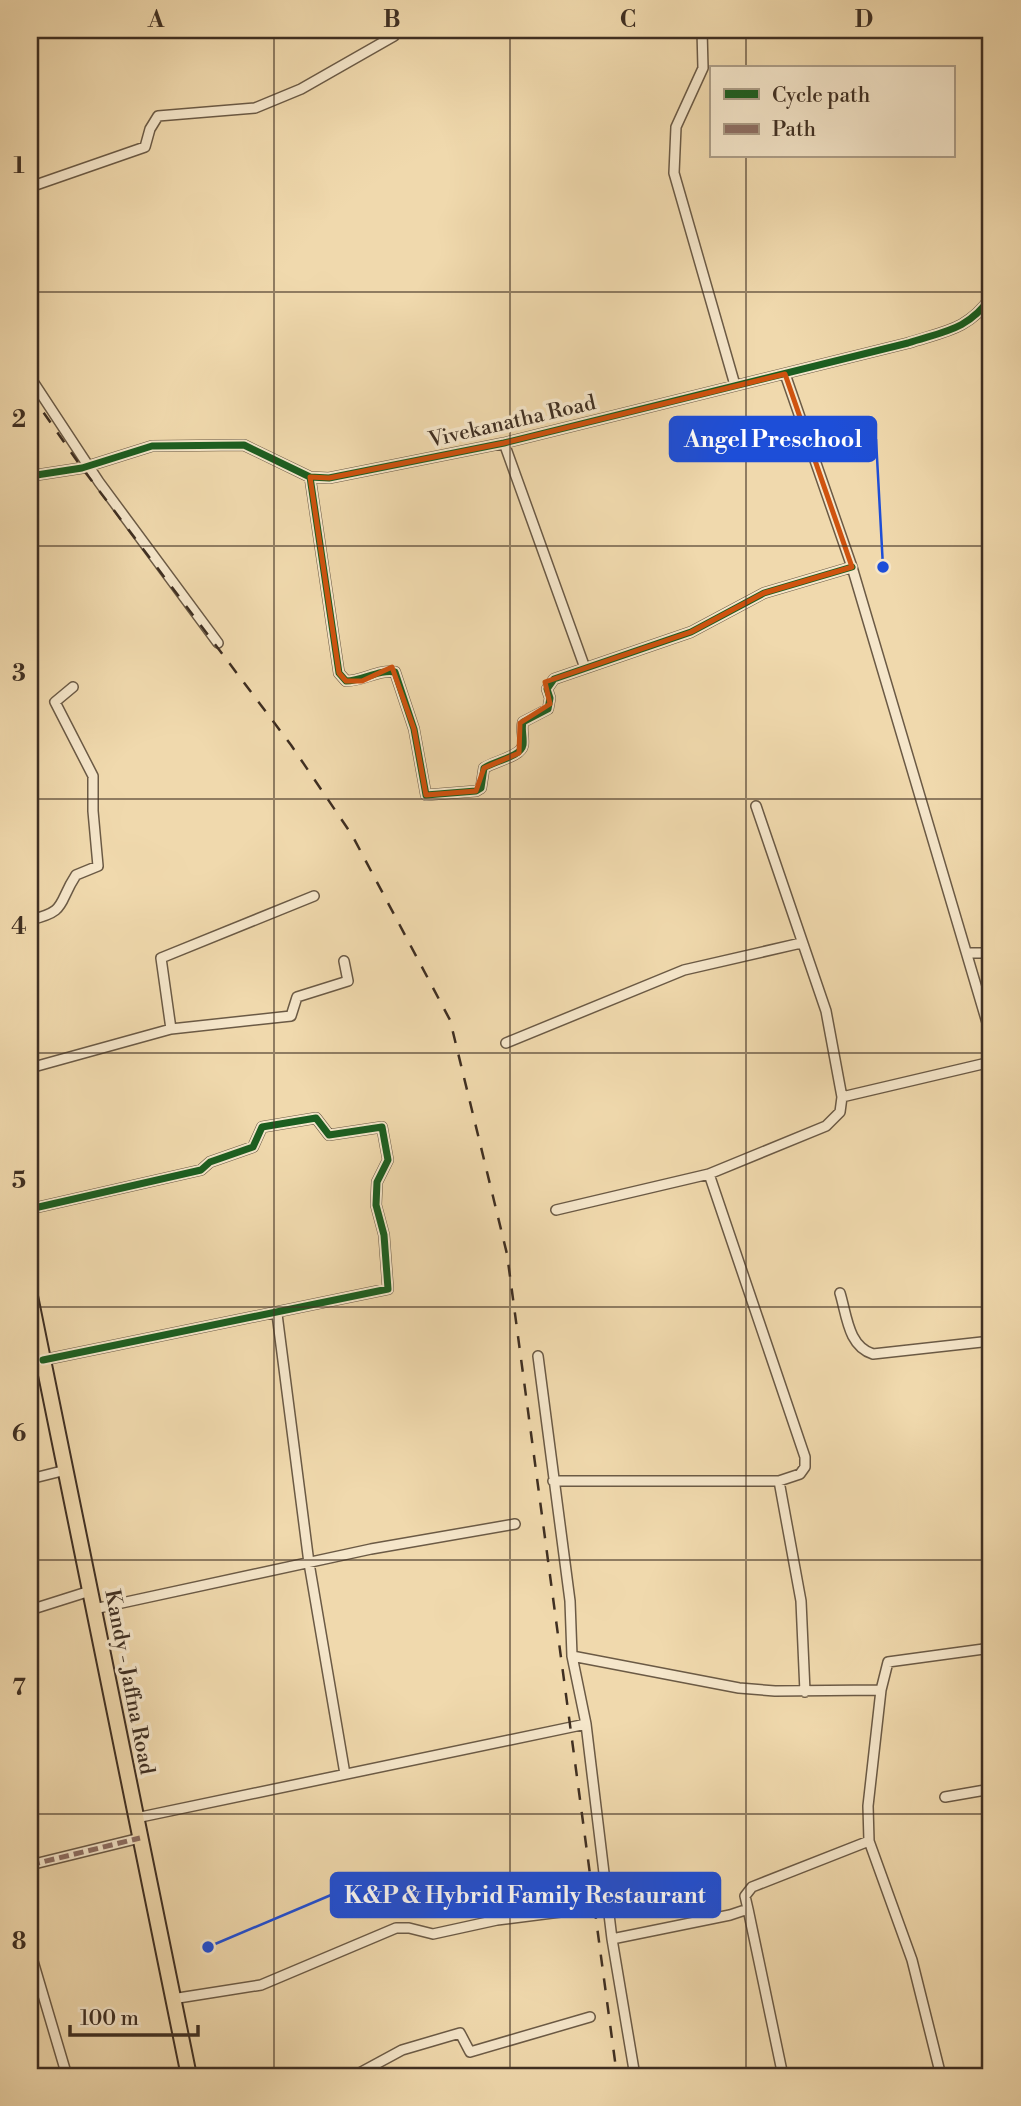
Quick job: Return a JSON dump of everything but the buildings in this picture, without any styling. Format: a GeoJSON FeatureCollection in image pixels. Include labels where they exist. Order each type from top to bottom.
{"type":"FeatureCollection","features":[{"type":"Feature","properties":{"kind":"highway","name":"Kandy - Jaffna Road"},"geometry":{"type":"LineString","coordinates":[[30,1296],[189,2076]]}},
{"type":"Feature","properties":{"kind":"street"},"geometry":{"type":"LineString","coordinates":[[30,187],[145,147],[150,129],[158,116],[255,108],[301,89],[394,36],[397,30]]}},
{"type":"Feature","properties":{"kind":"street"},"geometry":{"type":"LineString","coordinates":[[702,30],[703,68],[676,127],[674,173],[735,385]]}},
{"type":"Feature","properties":{"kind":"street","name":"Vivekanatha Road"},"geometry":{"type":"LineString","coordinates":[[30,476],[88,465],[152,446],[244,445],[310,477],[329,478],[504,443],[785,374],[960,326],[978,316],[991,297]]}},
{"type":"Feature","properties":{"kind":"street"},"geometry":{"type":"LineString","coordinates":[[785,374],[852,567],[991,1036]]}},
{"type":"Feature","properties":{"kind":"street"},"geometry":{"type":"LineString","coordinates":[[30,377],[88,465],[218,643]]}},
{"type":"Feature","properties":{"kind":"street"},"geometry":{"type":"LineString","coordinates":[[504,443],[585,668]]}},
{"type":"Feature","properties":{"kind":"street"},"geometry":{"type":"LineString","coordinates":[[310,477],[339,673],[346,681],[362,681],[385,670],[395,672],[414,729],[426,795],[476,791],[481,788],[484,768],[519,753],[523,747],[523,722],[548,709],[549,684],[554,679],[691,632],[764,593],[852,567]]}},
{"type":"Feature","properties":{"kind":"street"},"geometry":{"type":"LineString","coordinates":[[30,920],[54,914],[62,905],[76,875],[98,866],[93,776],[55,702],[73,687]]}},
{"type":"Feature","properties":{"kind":"street"},"geometry":{"type":"LineString","coordinates":[[555,1210],[709,1174],[826,1126],[840,1112],[842,1097],[826,1011],[756,806]]}},
{"type":"Feature","properties":{"kind":"street"},"geometry":{"type":"LineString","coordinates":[[171,1029],[161,958],[314,896]]}},
{"type":"Feature","properties":{"kind":"street"},"geometry":{"type":"LineString","coordinates":[[506,1043],[684,970],[802,943]]}},
{"type":"Feature","properties":{"kind":"street"},"geometry":{"type":"LineString","coordinates":[[968,953],[991,953]]}},
{"type":"Feature","properties":{"kind":"street"},"geometry":{"type":"LineString","coordinates":[[30,1068],[171,1029],[291,1016],[297,997],[348,981],[344,961]]}},
{"type":"Feature","properties":{"kind":"street"},"geometry":{"type":"LineString","coordinates":[[842,1097],[991,1062]]}},
{"type":"Feature","properties":{"kind":"street"},"geometry":{"type":"LineString","coordinates":[[30,1209],[201,1170],[210,1163],[253,1147],[262,1127],[316,1118],[329,1135],[382,1127],[388,1160],[377,1182],[376,1205],[384,1235],[388,1289],[277,1314],[43,1360]]}},
{"type":"Feature","properties":{"kind":"street"},"geometry":{"type":"LineString","coordinates":[[553,1481],[779,1481],[800,1474],[805,1467],[805,1457],[709,1174]]}},
{"type":"Feature","properties":{"kind":"street"},"geometry":{"type":"LineString","coordinates":[[840,1293],[853,1339],[860,1350],[873,1354],[991,1341]]}},
{"type":"Feature","properties":{"kind":"street"},"geometry":{"type":"LineString","coordinates":[[277,1314],[309,1563],[345,1774]]}},
{"type":"Feature","properties":{"kind":"street"},"geometry":{"type":"LineString","coordinates":[[538,1356],[570,1601],[572,1656],[586,1724],[612,1939],[635,2076]]}},
{"type":"Feature","properties":{"kind":"street"},"geometry":{"type":"LineString","coordinates":[[30,1479],[66,1470]]}},
{"type":"Feature","properties":{"kind":"street"},"geometry":{"type":"LineString","coordinates":[[779,1481],[801,1601],[806,1692]]}},
{"type":"Feature","properties":{"kind":"street"},"geometry":{"type":"LineString","coordinates":[[93,1609],[309,1563],[515,1524]]}},
{"type":"Feature","properties":{"kind":"street"},"geometry":{"type":"LineString","coordinates":[[30,1610],[90,1591]]}},
{"type":"Feature","properties":{"kind":"street"},"geometry":{"type":"LineString","coordinates":[[941,2076],[912,1960],[869,1841],[868,1806],[881,1690],[888,1662],[991,1648]]}},
{"type":"Feature","properties":{"kind":"street"},"geometry":{"type":"LineString","coordinates":[[572,1656],[739,1688],[806,1692],[881,1690]]}},
{"type":"Feature","properties":{"kind":"street"},"geometry":{"type":"LineString","coordinates":[[136,1818],[586,1724]]}},
{"type":"Feature","properties":{"kind":"street"},"geometry":{"type":"LineString","coordinates":[[945,1797],[991,1788]]}},
{"type":"Feature","properties":{"kind":"street"},"geometry":{"type":"LineString","coordinates":[[30,1865],[140,1838]]}},
{"type":"Feature","properties":{"kind":"street"},"geometry":{"type":"LineString","coordinates":[[783,2076],[745,1896],[752,1888],[869,1841]]}},
{"type":"Feature","properties":{"kind":"street"},"geometry":{"type":"LineString","coordinates":[[172,1999],[261,1984],[396,1928],[433,1934],[496,1920],[584,1909]]}},
{"type":"Feature","properties":{"kind":"street"},"geometry":{"type":"LineString","coordinates":[[612,1939],[748,1909]]}},
{"type":"Feature","properties":{"kind":"street"},"geometry":{"type":"LineString","coordinates":[[30,1951],[66,2076]]}},
{"type":"Feature","properties":{"kind":"street"},"geometry":{"type":"LineString","coordinates":[[354,2076],[402,2050],[460,2033],[470,2052],[590,2017]]}},
{"type":"Feature","properties":{"kind":"street"},"geometry":{"type":"LineString","coordinates":[[969,2076],[991,2071]]}},
{"type":"Feature","properties":{"kind":"highlighted area"},"geometry":{"type":"Polygon","coordinates":[[[785,374],[852,567],[764,593],[691,632],[545,682],[550,704],[520,723],[519,753],[484,768],[476,791],[426,795],[414,729],[392,667],[362,681],[346,681],[339,673],[310,477],[329,478],[504,443],[785,374]]]}},
{"type":"Feature","properties":{"kind":"railway"},"geometry":{"type":"LineString","coordinates":[[30,393],[82,468],[291,745],[352,835],[450,1020],[507,1254],[617,2076]]}},
{"type":"Feature","properties":{"kind":"marked path"},"geometry":{"type":"LineString","coordinates":[[30,1865],[140,1838]]}},
{"type":"Feature","properties":{"kind":"cycle path"},"geometry":{"type":"LineString","coordinates":[[30,476],[82,468],[152,446],[244,445],[310,477],[329,478],[504,443],[908,343],[955,328],[974,316],[991,297]]}},
{"type":"Feature","properties":{"kind":"cycle path"},"geometry":{"type":"LineString","coordinates":[[310,477],[339,673],[346,681],[383,672],[395,672],[414,729],[426,795],[476,791],[481,788],[484,768],[512,756],[521,749],[523,722],[548,709],[550,698],[547,689],[554,679],[691,632],[764,593],[852,567]]}},
{"type":"Feature","properties":{"kind":"cycle path"},"geometry":{"type":"LineString","coordinates":[[30,1209],[201,1170],[210,1162],[253,1147],[262,1127],[316,1118],[329,1135],[382,1127],[388,1160],[377,1182],[376,1205],[384,1235],[388,1289],[43,1360]]}},
{"type":"Feature","properties":{"kind":"place","name":"Angel Preschool"},"geometry":{"type":"Point","coordinates":[883,567]}},
{"type":"Feature","properties":{"kind":"place","name":"K&P & Hybrid Family Restaurant"},"geometry":{"type":"Point","coordinates":[208,1947]}}]}
